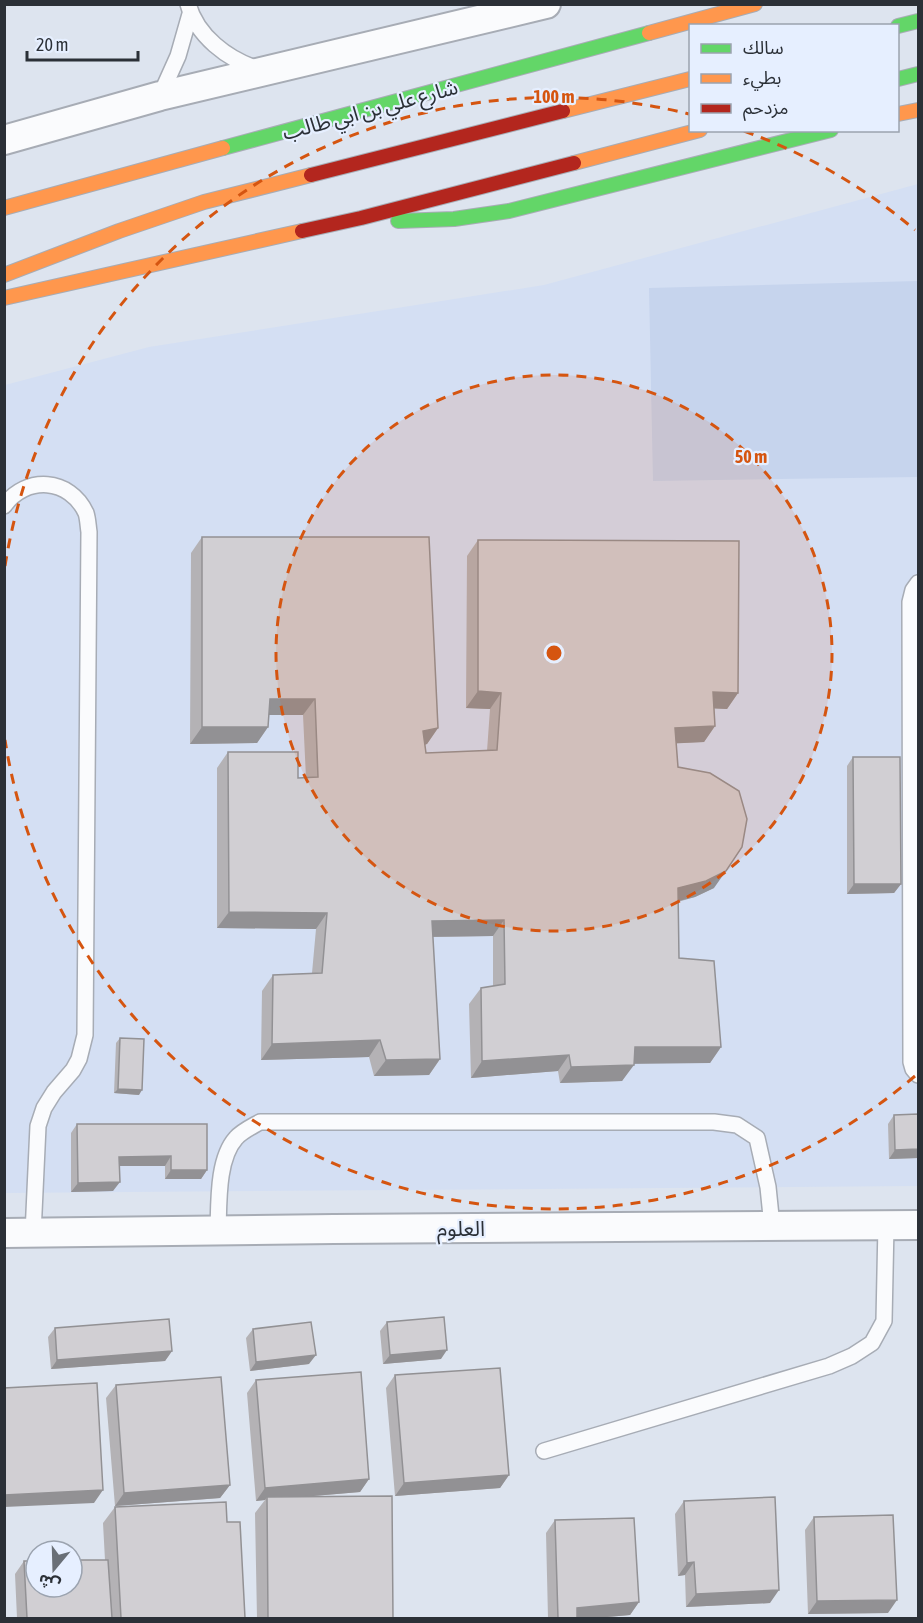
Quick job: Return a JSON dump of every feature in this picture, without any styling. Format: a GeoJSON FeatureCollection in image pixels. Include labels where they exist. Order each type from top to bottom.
{"type":"FeatureCollection","features":[{"type":"Feature","properties":{"kind":"main road","name":"شارع علي بن ابي طالب"},"geometry":{"type":"LineString","coordinates":[[4,208],[746,7]]}},
{"type":"Feature","properties":{"kind":"main road"},"geometry":{"type":"LineString","coordinates":[[899,26],[918,21]]}},
{"type":"Feature","properties":{"kind":"main road"},"geometry":{"type":"LineString","coordinates":[[899,79],[918,74]]}},
{"type":"Feature","properties":{"kind":"main road"},"geometry":{"type":"LineString","coordinates":[[4,275],[118,231],[204,202],[689,79]]}},
{"type":"Feature","properties":{"kind":"main road"},"geometry":{"type":"LineString","coordinates":[[899,114],[918,110]]}},
{"type":"Feature","properties":{"kind":"main road"},"geometry":{"type":"LineString","coordinates":[[4,298],[361,218],[692,132]]}},
{"type":"Feature","properties":{"kind":"main road"},"geometry":{"type":"LineString","coordinates":[[361,218],[424,222],[482,217],[823,132]]}},
{"type":"Feature","properties":{"kind":"street"},"geometry":{"type":"LineString","coordinates":[[11,133],[546,4]]}},
{"type":"Feature","properties":{"kind":"street","name":"شارع علي بن ابي طالب"},"geometry":{"type":"LineString","coordinates":[[692,4],[746,7]]}},
{"type":"Feature","properties":{"kind":"street","name":"العلوم"},"geometry":{"type":"LineString","coordinates":[[4,1233],[918,1225]]}},
{"type":"Feature","properties":{"kind":"lane"},"geometry":{"type":"LineString","coordinates":[[189,9],[201,30],[214,45],[246,65],[265,72]]}},
{"type":"Feature","properties":{"kind":"lane"},"geometry":{"type":"LineString","coordinates":[[160,96],[178,56],[189,9]]}},
{"type":"Feature","properties":{"kind":"lane"},"geometry":{"type":"LineString","coordinates":[[4,506],[11,497],[26,487],[44,484],[62,488],[76,499],[86,514],[89,532],[85,1035],[79,1059],[44,1108],[38,1126],[33,1234]]}},
{"type":"Feature","properties":{"kind":"lane"},"geometry":{"type":"LineString","coordinates":[[918,583],[913,590],[910,602],[911,1062],[918,1075]]}},
{"type":"Feature","properties":{"kind":"lane"},"geometry":{"type":"LineString","coordinates":[[218,1231],[225,1156],[237,1137],[260,1122],[714,1122],[737,1125],[758,1138],[768,1187],[772,1226]]}},
{"type":"Feature","properties":{"kind":"lane"},"geometry":{"type":"LineString","coordinates":[[544,1451],[829,1366],[852,1356],[872,1342],[884,1320],[885,1225]]}},
{"type":"Feature","properties":{"kind":"shaded area"},"geometry":{"type":"Polygon","coordinates":[[[918,184],[918,1186],[5,1193],[5,385],[149,347],[544,285],[918,184]]]}},
{"type":"Feature","properties":{"kind":"shaded area"},"geometry":{"type":"Polygon","coordinates":[[[918,281],[918,477],[653,481],[649,288],[918,281]]]}},
{"type":"Feature","properties":{"kind":"building"},"geometry":{"type":"Polygon","coordinates":[[[202,537],[429,537],[438,728],[423,731],[426,753],[497,750],[501,693],[478,691],[478,540],[739,541],[738,693],[713,692],[715,726],[675,728],[678,767],[710,773],[739,791],[747,819],[742,847],[726,871],[706,881],[678,888],[679,958],[714,961],[721,1047],[635,1047],[634,1065],[571,1067],[569,1055],[482,1061],[481,988],[505,984],[504,920],[432,921],[440,1059],[386,1060],[380,1040],[272,1044],[273,975],[322,973],[327,913],[229,912],[228,752],[298,752],[298,778],[318,777],[315,699],[270,699],[268,727],[202,727],[202,537]]]}},
{"type":"Feature","properties":{"kind":"building"},"geometry":{"type":"Polygon","coordinates":[[[853,757],[900,757],[901,884],[854,884],[853,757]]]}},
{"type":"Feature","properties":{"kind":"building"},"geometry":{"type":"Polygon","coordinates":[[[120,1038],[144,1039],[142,1090],[118,1089],[120,1038]]]}},
{"type":"Feature","properties":{"kind":"building"},"geometry":{"type":"Polygon","coordinates":[[[918,1114],[918,1149],[895,1150],[894,1115],[918,1114]]]}},
{"type":"Feature","properties":{"kind":"building"},"geometry":{"type":"Polygon","coordinates":[[[77,1124],[207,1124],[207,1170],[171,1170],[171,1156],[119,1157],[120,1182],[78,1183],[77,1124]]]}},
{"type":"Feature","properties":{"kind":"building"},"geometry":{"type":"Polygon","coordinates":[[[444,1317],[447,1350],[390,1355],[387,1322],[444,1317]]]}},
{"type":"Feature","properties":{"kind":"building"},"geometry":{"type":"Polygon","coordinates":[[[169,1319],[172,1351],[57,1360],[55,1328],[169,1319]]]}},
{"type":"Feature","properties":{"kind":"building"},"geometry":{"type":"Polygon","coordinates":[[[311,1322],[316,1355],[256,1362],[253,1329],[311,1322]]]}},
{"type":"Feature","properties":{"kind":"building"},"geometry":{"type":"Polygon","coordinates":[[[500,1368],[509,1475],[404,1483],[395,1375],[500,1368]]]}},
{"type":"Feature","properties":{"kind":"building"},"geometry":{"type":"Polygon","coordinates":[[[361,1372],[369,1479],[265,1488],[256,1380],[361,1372]]]}},
{"type":"Feature","properties":{"kind":"building"},"geometry":{"type":"Polygon","coordinates":[[[221,1377],[230,1485],[124,1493],[116,1385],[221,1377]]]}},
{"type":"Feature","properties":{"kind":"building"},"geometry":{"type":"Polygon","coordinates":[[[97,1383],[103,1490],[4,1495],[4,1388],[97,1383]]]}},
{"type":"Feature","properties":{"kind":"building"},"geometry":{"type":"Polygon","coordinates":[[[392,1496],[393,1618],[268,1618],[267,1497],[392,1496]]]}},
{"type":"Feature","properties":{"kind":"building"},"geometry":{"type":"Polygon","coordinates":[[[775,1497],[779,1590],[696,1594],[694,1562],[687,1563],[684,1501],[775,1497]]]}},
{"type":"Feature","properties":{"kind":"building"},"geometry":{"type":"Polygon","coordinates":[[[226,1502],[227,1522],[240,1522],[245,1618],[121,1618],[115,1507],[226,1502]]]}},
{"type":"Feature","properties":{"kind":"building"},"geometry":{"type":"Polygon","coordinates":[[[893,1515],[897,1600],[817,1601],[814,1517],[893,1515]]]}},
{"type":"Feature","properties":{"kind":"building"},"geometry":{"type":"Polygon","coordinates":[[[634,1518],[639,1602],[577,1608],[577,1618],[558,1618],[555,1520],[634,1518]]]}},
{"type":"Feature","properties":{"kind":"building"},"geometry":{"type":"Polygon","coordinates":[[[84,1560],[108,1560],[112,1618],[27,1618],[26,1599],[84,1599],[84,1560]]]}},
{"type":"Feature","properties":{"kind":"traffic: fast"},"geometry":{"type":"LineString","coordinates":[[899,26],[918,21]]}},
{"type":"Feature","properties":{"kind":"traffic: fast"},"geometry":{"type":"LineString","coordinates":[[223,148],[649,33]]}},
{"type":"Feature","properties":{"kind":"traffic: fast"},"geometry":{"type":"LineString","coordinates":[[899,79],[918,74]]}},
{"type":"Feature","properties":{"kind":"traffic: fast"},"geometry":{"type":"LineString","coordinates":[[398,221],[454,219],[509,211],[823,132]]}},
{"type":"Feature","properties":{"kind":"traffic: slow"},"geometry":{"type":"LineString","coordinates":[[649,33],[755,4]]}},
{"type":"Feature","properties":{"kind":"traffic: slow"},"geometry":{"type":"LineString","coordinates":[[563,111],[689,79]]}},
{"type":"Feature","properties":{"kind":"traffic: slow"},"geometry":{"type":"LineString","coordinates":[[899,114],[918,110]]}},
{"type":"Feature","properties":{"kind":"traffic: slow"},"geometry":{"type":"LineString","coordinates":[[574,163],[692,132]]}},
{"type":"Feature","properties":{"kind":"traffic: slow"},"geometry":{"type":"LineString","coordinates":[[4,208],[223,148]]}},
{"type":"Feature","properties":{"kind":"traffic: slow"},"geometry":{"type":"LineString","coordinates":[[4,275],[119,231],[204,202],[311,175]]}},
{"type":"Feature","properties":{"kind":"traffic: slow"},"geometry":{"type":"LineString","coordinates":[[4,298],[302,231]]}},
{"type":"Feature","properties":{"kind":"traffic: jam"},"geometry":{"type":"LineString","coordinates":[[311,175],[563,111]]}},
{"type":"Feature","properties":{"kind":"traffic: jam"},"geometry":{"type":"LineString","coordinates":[[302,231],[574,163]]}}]}
